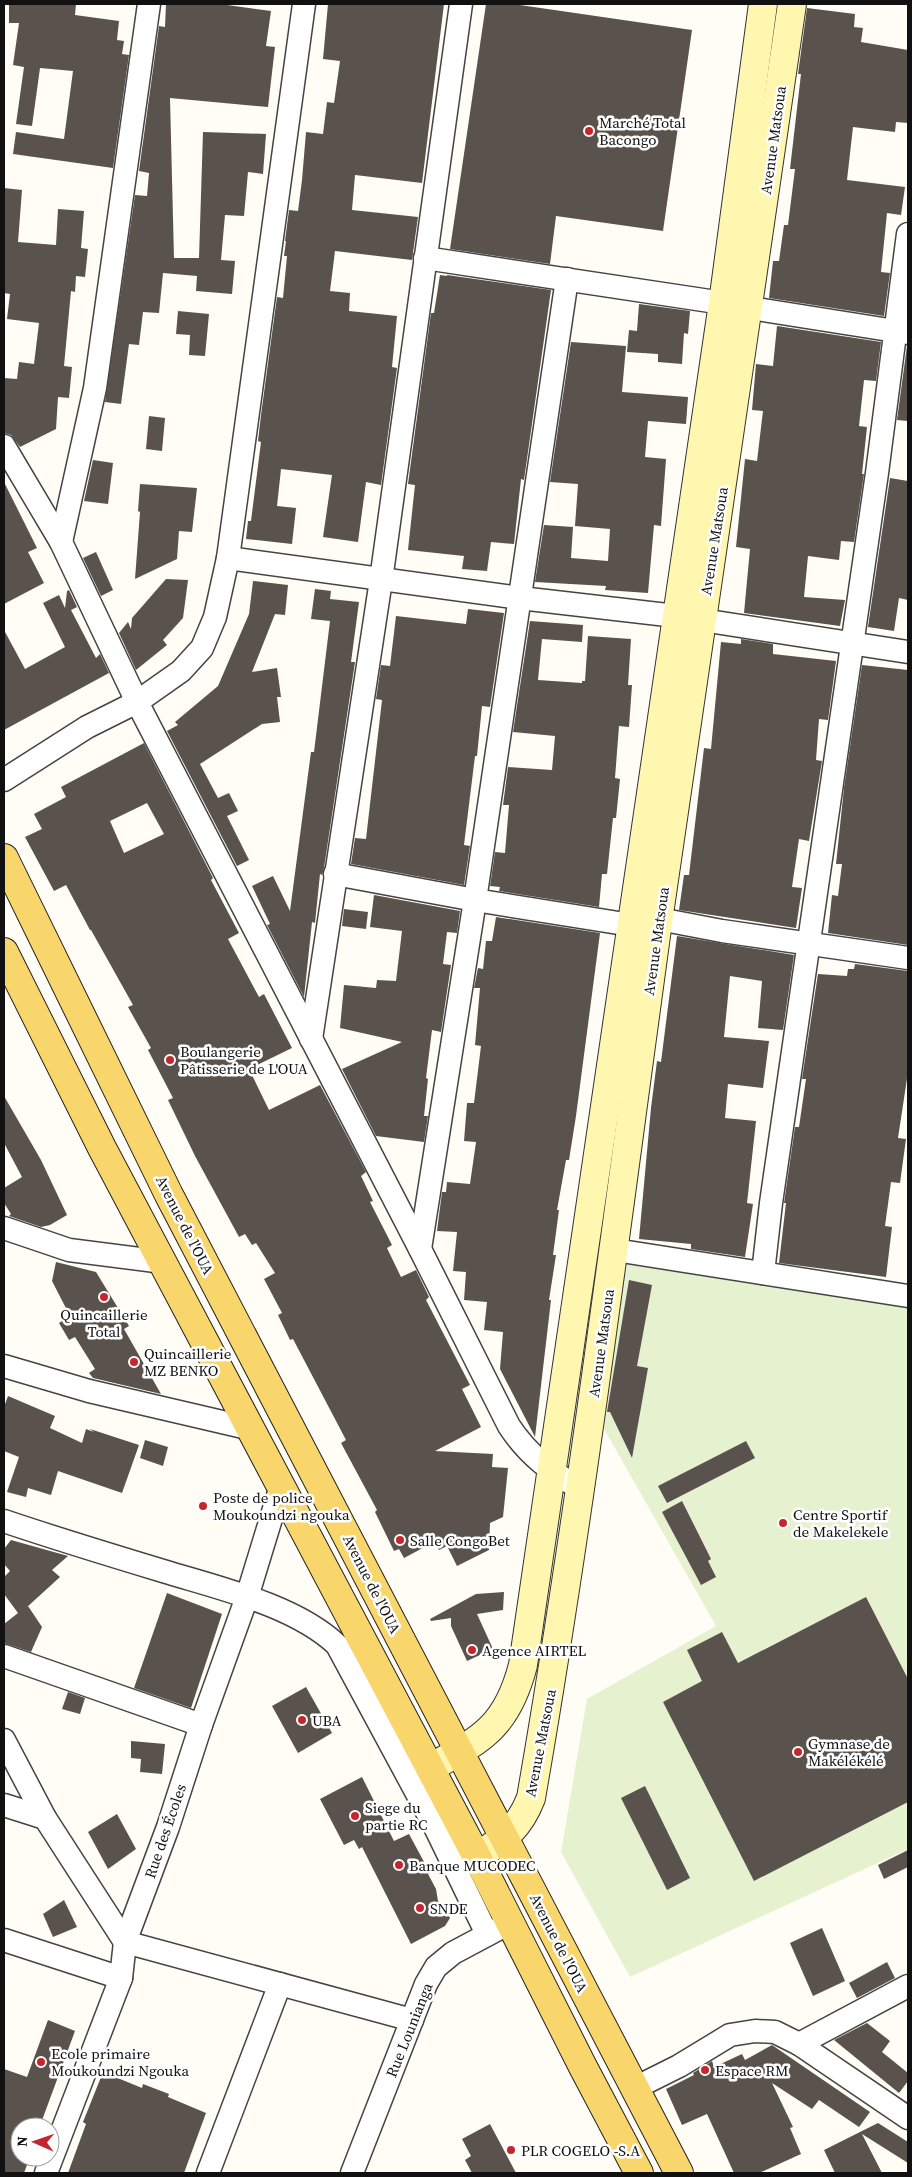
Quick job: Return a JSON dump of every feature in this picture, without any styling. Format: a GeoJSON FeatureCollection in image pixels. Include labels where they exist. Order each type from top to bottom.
{"type":"FeatureCollection","features":[{"type":"Feature","properties":{"kind":"main road","name":"Avenue de l'OUA"},"geometry":{"type":"LineString","coordinates":[[4,858],[169,1195],[679,2173]]}},
{"type":"Feature","properties":{"kind":"main road"},"geometry":{"type":"LineString","coordinates":[[4,952],[102,1148],[281,1486],[348,1639],[430,1768],[444,1820],[477,1857],[498,1929],[639,2173]]}},
{"type":"Feature","properties":{"kind":"street"},"geometry":{"type":"LineString","coordinates":[[61,542],[95,388],[149,4]]}},
{"type":"Feature","properties":{"kind":"street"},"geometry":{"type":"LineString","coordinates":[[4,780],[87,727],[137,702],[181,671],[202,648],[215,617],[228,558],[304,4]]}},
{"type":"Feature","properties":{"kind":"street"},"geometry":{"type":"LineString","coordinates":[[311,1039],[381,580],[461,4]]}},
{"type":"Feature","properties":{"kind":"street","name":"Avenue Matsoua"},"geometry":{"type":"LineString","coordinates":[[477,1857],[505,1838],[521,1820],[530,1798],[551,1681],[581,1489],[659,919],[706,413],[723,303],[763,4]]}},
{"type":"Feature","properties":{"kind":"street","name":"Avenue Matsoua"},"geometry":{"type":"LineString","coordinates":[[430,1768],[476,1740],[500,1720],[518,1684],[523,1665],[631,925],[688,618],[732,418],[750,308],[792,4]]}},
{"type":"Feature","properties":{"kind":"street"},"geometry":{"type":"LineString","coordinates":[[763,1273],[771,1203],[877,473],[902,332],[908,234]]}},
{"type":"Feature","properties":{"kind":"street"},"geometry":{"type":"LineString","coordinates":[[425,258],[723,303]]}},
{"type":"Feature","properties":{"kind":"street"},"geometry":{"type":"LineString","coordinates":[[420,1249],[475,900],[567,279]]}},
{"type":"Feature","properties":{"kind":"street"},"geometry":{"type":"LineString","coordinates":[[750,308],[902,332]]}},
{"type":"Feature","properties":{"kind":"street"},"geometry":{"type":"LineString","coordinates":[[706,413],[732,418]]}},
{"type":"Feature","properties":{"kind":"street"},"geometry":{"type":"LineString","coordinates":[[4,446],[61,542],[137,702],[420,1249],[509,1426],[517,1438],[552,1473],[581,1489]]}},
{"type":"Feature","properties":{"kind":"street"},"geometry":{"type":"LineString","coordinates":[[228,558],[381,580],[688,618],[908,652]]}},
{"type":"Feature","properties":{"kind":"street"},"geometry":{"type":"LineString","coordinates":[[335,874],[475,900],[631,925]]}},
{"type":"Feature","properties":{"kind":"street"},"geometry":{"type":"LineString","coordinates":[[659,919],[722,931],[810,942],[908,958]]}},
{"type":"Feature","properties":{"kind":"street"},"geometry":{"type":"LineString","coordinates":[[4,1228],[69,1250],[163,1262]]}},
{"type":"Feature","properties":{"kind":"street"},"geometry":{"type":"LineString","coordinates":[[614,1250],[908,1296]]}},
{"type":"Feature","properties":{"kind":"street"},"geometry":{"type":"LineString","coordinates":[[4,1366],[88,1392],[252,1429]]}},
{"type":"Feature","properties":{"kind":"street","name":"Rue des Écoles"},"geometry":{"type":"LineString","coordinates":[[46,2173],[121,1978],[125,1942],[168,1827],[201,1725],[247,1597],[281,1486]]}},
{"type":"Feature","properties":{"kind":"street"},"geometry":{"type":"LineString","coordinates":[[4,1521],[247,1597],[308,1622],[324,1632],[348,1639],[444,1820],[498,1929]]}},
{"type":"Feature","properties":{"kind":"street"},"geometry":{"type":"LineString","coordinates":[[4,1656],[201,1725]]}},
{"type":"Feature","properties":{"kind":"street"},"geometry":{"type":"LineString","coordinates":[[4,1740],[45,1818],[125,1942],[412,2020]]}},
{"type":"Feature","properties":{"kind":"street"},"geometry":{"type":"LineString","coordinates":[[4,1805],[45,1818]]}},
{"type":"Feature","properties":{"kind":"street","name":"Rue Lounianga"},"geometry":{"type":"LineString","coordinates":[[352,2173],[426,1984],[436,1967],[453,1953],[498,1929]]}},
{"type":"Feature","properties":{"kind":"street"},"geometry":{"type":"LineString","coordinates":[[4,1940],[121,1978]]}},
{"type":"Feature","properties":{"kind":"street"},"geometry":{"type":"LineString","coordinates":[[208,2173],[280,1984]]}},
{"type":"Feature","properties":{"kind":"street"},"geometry":{"type":"LineString","coordinates":[[799,2044],[908,1986]]}},
{"type":"Feature","properties":{"kind":"street"},"geometry":{"type":"LineString","coordinates":[[635,2088],[730,2035],[755,2031],[775,2032],[799,2044],[908,2118]]}},
{"type":"Feature","properties":{"kind":"green space","name":"Centre Sportif de Makelekele"},"geometry":{"type":"Polygon","coordinates":[[[623,1264],[908,1306],[908,1849],[630,1977],[561,1852],[587,1699],[716,1626],[599,1420],[623,1264]]]}},
{"type":"Feature","properties":{"kind":"building"},"geometry":{"type":"Polygon","coordinates":[[[9,4],[76,4],[75,15],[119,21],[117,40],[124,41],[122,54],[129,55],[113,168],[13,154],[16,132],[64,139],[73,71],[40,68],[32,126],[16,124],[24,67],[13,65],[19,23],[9,23],[9,4]]]}},
{"type":"Feature","properties":{"kind":"building"},"geometry":{"type":"Polygon","coordinates":[[[166,4],[220,4],[271,11],[266,46],[275,47],[268,107],[170,98],[174,258],[199,258],[203,132],[266,134],[263,174],[248,172],[244,216],[225,215],[221,260],[235,261],[232,294],[196,291],[197,276],[163,273],[159,313],[143,312],[139,345],[129,344],[121,404],[105,402],[135,195],[147,196],[149,173],[139,171],[159,26],[165,27],[166,4]]]}},
{"type":"Feature","properties":{"kind":"building"},"geometry":{"type":"Polygon","coordinates":[[[328,4],[444,4],[422,183],[355,175],[352,210],[418,217],[412,260],[335,251],[330,291],[350,293],[349,311],[397,316],[392,367],[397,368],[381,485],[366,482],[358,542],[323,537],[332,475],[281,469],[277,506],[296,508],[292,544],[246,539],[248,521],[251,521],[261,442],[258,441],[261,415],[277,297],[283,298],[287,256],[284,256],[285,241],[289,210],[298,211],[306,132],[323,134],[327,102],[334,103],[340,61],[323,59],[328,4]]]}},
{"type":"Feature","properties":{"kind":"building"},"geometry":{"type":"Polygon","coordinates":[[[486,4],[513,4],[692,30],[663,231],[556,216],[550,264],[450,249],[486,4]]]}},
{"type":"Feature","properties":{"kind":"building"},"geometry":{"type":"Polygon","coordinates":[[[807,8],[855,14],[854,27],[863,28],[861,42],[908,50],[908,123],[896,122],[895,132],[853,127],[847,180],[905,187],[901,215],[887,213],[881,272],[890,273],[884,316],[769,298],[773,261],[779,261],[784,225],[788,225],[795,169],[790,169],[801,74],[798,74],[807,8]]]}},
{"type":"Feature","properties":{"kind":"building"},"geometry":{"type":"Polygon","coordinates":[[[4,188],[22,190],[18,242],[56,245],[58,209],[84,211],[81,248],[88,249],[85,277],[76,276],[75,292],[71,291],[64,366],[72,367],[69,398],[58,397],[56,429],[20,447],[11,435],[4,433],[4,378],[17,379],[19,362],[34,364],[39,323],[7,319],[10,294],[4,293],[4,188]]]}},
{"type":"Feature","properties":{"kind":"building"},"geometry":{"type":"Polygon","coordinates":[[[440,275],[551,290],[524,480],[521,479],[514,544],[491,542],[487,571],[462,569],[464,556],[408,550],[415,485],[408,484],[431,313],[434,313],[440,275]]]}},
{"type":"Feature","properties":{"kind":"building"},"geometry":{"type":"Polygon","coordinates":[[[639,304],[690,311],[688,334],[684,333],[682,364],[658,362],[658,354],[627,352],[629,330],[637,331],[639,304]]]}},
{"type":"Feature","properties":{"kind":"building"},"geometry":{"type":"Polygon","coordinates":[[[178,311],[209,314],[205,356],[189,355],[190,335],[176,334],[178,311]]]}},
{"type":"Feature","properties":{"kind":"building"},"geometry":{"type":"Polygon","coordinates":[[[777,326],[881,342],[876,381],[864,380],[859,426],[867,427],[862,474],[864,474],[854,542],[841,541],[839,560],[808,556],[804,597],[845,600],[840,626],[744,613],[750,549],[736,547],[745,459],[757,461],[763,411],[752,410],[756,364],[773,366],[777,326]]]}},
{"type":"Feature","properties":{"kind":"building"},"geometry":{"type":"Polygon","coordinates":[[[571,342],[626,346],[622,392],[688,397],[686,424],[648,421],[645,457],[666,459],[661,526],[654,525],[648,593],[605,590],[606,586],[535,582],[544,525],[573,527],[571,558],[608,561],[610,529],[575,526],[578,484],[550,482],[571,342]]]}},
{"type":"Feature","properties":{"kind":"building"},"geometry":{"type":"Polygon","coordinates":[[[908,346],[908,421],[897,420],[908,346]]]}},
{"type":"Feature","properties":{"kind":"building"},"geometry":{"type":"Polygon","coordinates":[[[149,416],[165,418],[162,451],[146,449],[149,416]]]}},
{"type":"Feature","properties":{"kind":"building"},"geometry":{"type":"Polygon","coordinates":[[[93,460],[113,463],[108,504],[84,501],[93,460]]]}},
{"type":"Feature","properties":{"kind":"building"},"geometry":{"type":"Polygon","coordinates":[[[890,478],[908,481],[908,600],[899,598],[894,631],[868,627],[890,478]]]}},
{"type":"Feature","properties":{"kind":"building"},"geometry":{"type":"Polygon","coordinates":[[[4,482],[37,548],[28,552],[44,583],[4,604],[4,482]]]}},
{"type":"Feature","properties":{"kind":"building"},"geometry":{"type":"Polygon","coordinates":[[[140,484],[197,488],[192,532],[179,531],[177,559],[135,579],[140,512],[138,511],[140,484]]]}},
{"type":"Feature","properties":{"kind":"building"},"geometry":{"type":"Polygon","coordinates":[[[96,552],[113,590],[101,596],[83,558],[96,552]]]}},
{"type":"Feature","properties":{"kind":"building"},"geometry":{"type":"Polygon","coordinates":[[[166,579],[188,580],[183,618],[163,640],[167,645],[136,670],[119,633],[128,622],[131,629],[132,618],[166,579]]]}},
{"type":"Feature","properties":{"kind":"building"},"geometry":{"type":"Polygon","coordinates":[[[253,581],[288,585],[285,615],[275,614],[252,672],[277,668],[281,697],[277,697],[280,722],[262,724],[200,764],[218,798],[229,793],[238,811],[227,816],[249,860],[237,866],[167,731],[178,725],[175,722],[218,686],[249,614],[253,581]]]}},
{"type":"Feature","properties":{"kind":"building"},"geometry":{"type":"Polygon","coordinates":[[[315,589],[331,591],[330,599],[359,602],[351,662],[355,662],[324,868],[322,875],[320,874],[315,923],[312,922],[304,997],[267,925],[270,924],[252,886],[273,876],[290,911],[311,752],[314,752],[330,621],[311,619],[315,589]]]}},
{"type":"Feature","properties":{"kind":"building"},"geometry":{"type":"Polygon","coordinates":[[[69,590],[77,607],[71,610],[96,658],[100,654],[109,673],[4,730],[4,630],[25,669],[65,647],[43,603],[59,595],[65,608],[67,591],[69,590]]]}},
{"type":"Feature","properties":{"kind":"building"},"geometry":{"type":"Polygon","coordinates":[[[468,609],[504,613],[490,707],[482,706],[464,845],[470,846],[464,885],[351,864],[355,838],[366,839],[382,700],[376,699],[381,665],[390,666],[396,616],[466,624],[468,609]]]}},
{"type":"Feature","properties":{"kind":"building"},"geometry":{"type":"Polygon","coordinates":[[[530,621],[583,625],[582,642],[542,639],[538,680],[582,683],[582,681],[585,681],[588,636],[631,639],[628,685],[632,685],[629,727],[619,726],[615,778],[620,779],[616,818],[613,818],[607,874],[602,874],[599,907],[499,891],[500,887],[490,886],[495,852],[505,853],[509,805],[503,805],[508,767],[552,770],[555,736],[513,732],[530,621]]]}},
{"type":"Feature","properties":{"kind":"building"},"geometry":{"type":"Polygon","coordinates":[[[741,639],[773,644],[773,654],[836,661],[828,720],[819,719],[816,760],[822,761],[809,841],[799,839],[792,887],[802,888],[796,928],[679,910],[684,875],[689,875],[704,748],[711,749],[721,642],[741,644],[741,639]]]}},
{"type":"Feature","properties":{"kind":"building"},"geometry":{"type":"Polygon","coordinates":[[[862,665],[908,670],[908,945],[828,933],[832,895],[838,896],[842,864],[836,864],[844,788],[862,665]]]}},
{"type":"Feature","properties":{"kind":"building"},"geometry":{"type":"Polygon","coordinates":[[[144,743],[239,933],[228,939],[259,997],[264,994],[292,1048],[249,1069],[269,1110],[320,1085],[366,1172],[361,1176],[373,1201],[370,1202],[392,1245],[387,1248],[401,1277],[416,1270],[429,1297],[426,1300],[470,1385],[462,1389],[481,1427],[435,1451],[493,1454],[492,1467],[508,1468],[503,1517],[490,1523],[489,1550],[457,1566],[447,1546],[439,1550],[434,1542],[404,1558],[399,1549],[394,1551],[375,1512],[377,1510],[341,1443],[346,1440],[293,1339],[290,1340],[278,1315],[282,1313],[264,1279],[275,1273],[256,1243],[252,1245],[245,1234],[239,1237],[195,1156],[168,1100],[173,1098],[148,1050],[151,1048],[128,1007],[133,1005],[66,885],[54,891],[25,837],[42,829],[34,814],[66,797],[61,787],[144,743]],[[147,803],[110,821],[124,853],[164,834],[147,803]]]}},
{"type":"Feature","properties":{"kind":"building"},"geometry":{"type":"Polygon","coordinates":[[[374,895],[460,911],[457,933],[447,932],[443,964],[451,965],[441,1032],[432,1030],[426,1078],[428,1079],[424,1116],[428,1116],[424,1142],[376,1136],[342,1069],[402,1042],[340,1028],[344,985],[376,988],[377,980],[396,981],[402,931],[370,927],[374,895]]]}},
{"type":"Feature","properties":{"kind":"building"},"geometry":{"type":"Polygon","coordinates":[[[344,909],[368,912],[366,929],[342,926],[344,909]]]}},
{"type":"Feature","properties":{"kind":"building"},"geometry":{"type":"Polygon","coordinates":[[[496,917],[600,933],[576,1116],[569,1160],[566,1160],[557,1210],[559,1210],[553,1255],[556,1255],[549,1300],[551,1300],[535,1437],[500,1369],[503,1332],[484,1330],[487,1302],[464,1300],[466,1272],[453,1271],[457,1232],[437,1231],[442,1192],[446,1192],[447,1182],[470,1184],[476,1142],[464,1141],[467,1103],[474,1103],[481,1046],[475,1045],[480,988],[474,988],[478,968],[483,969],[486,941],[492,941],[496,917]]]}},
{"type":"Feature","properties":{"kind":"building"},"geometry":{"type":"Polygon","coordinates":[[[677,936],[794,955],[783,1030],[758,1028],[762,981],[730,976],[724,1037],[769,1041],[763,1088],[728,1084],[725,1118],[756,1121],[747,1203],[753,1204],[745,1257],[691,1249],[691,1244],[639,1239],[651,1108],[657,1061],[661,1062],[677,936]]]}},
{"type":"Feature","properties":{"kind":"building"},"geometry":{"type":"Polygon","coordinates":[[[855,964],[908,971],[908,1072],[898,1138],[906,1139],[900,1183],[891,1182],[885,1226],[892,1227],[886,1277],[779,1263],[786,1203],[784,1203],[795,1127],[799,1127],[806,1079],[802,1079],[818,974],[847,976],[848,969],[854,969],[855,964]]]}},
{"type":"Feature","properties":{"kind":"building"},"geometry":{"type":"Polygon","coordinates":[[[4,1096],[41,1160],[67,1215],[50,1225],[41,1227],[9,1216],[11,1214],[4,1203],[4,1188],[22,1177],[4,1143],[4,1096]]]}},
{"type":"Feature","properties":{"kind":"building"},"geometry":{"type":"Polygon","coordinates":[[[56,1262],[96,1272],[129,1326],[124,1329],[161,1394],[93,1378],[89,1373],[95,1369],[75,1337],[69,1340],[59,1323],[70,1316],[52,1281],[56,1262]]]}},
{"type":"Feature","properties":{"kind":"building"},"geometry":{"type":"Polygon","coordinates":[[[629,1280],[652,1285],[637,1366],[648,1368],[632,1458],[610,1412],[607,1412],[629,1280]]]}},
{"type":"Feature","properties":{"kind":"building"},"geometry":{"type":"Polygon","coordinates":[[[8,1396],[55,1416],[50,1428],[82,1443],[86,1429],[94,1432],[90,1429],[139,1445],[122,1493],[58,1471],[51,1495],[28,1488],[26,1497],[7,1492],[19,1457],[4,1451],[4,1407],[8,1396]]]}},
{"type":"Feature","properties":{"kind":"building"},"geometry":{"type":"Polygon","coordinates":[[[145,1440],[168,1447],[163,1466],[140,1458],[145,1440]]]}},
{"type":"Feature","properties":{"kind":"building"},"geometry":{"type":"Polygon","coordinates":[[[746,1441],[755,1458],[667,1503],[658,1486],[746,1441]]]}},
{"type":"Feature","properties":{"kind":"building"},"geometry":{"type":"Polygon","coordinates":[[[682,1501],[711,1559],[708,1561],[716,1577],[701,1585],[662,1512],[682,1501]]]}},
{"type":"Feature","properties":{"kind":"building"},"geometry":{"type":"Polygon","coordinates":[[[11,1540],[68,1556],[52,1570],[60,1577],[28,1606],[42,1627],[31,1652],[4,1643],[4,1624],[18,1613],[4,1594],[4,1577],[10,1571],[4,1564],[4,1549],[11,1540]]]}},
{"type":"Feature","properties":{"kind":"building"},"geometry":{"type":"Polygon","coordinates":[[[504,1592],[503,1610],[477,1614],[493,1649],[467,1661],[451,1626],[451,1618],[431,1621],[430,1619],[476,1594],[504,1592]]]}},
{"type":"Feature","properties":{"kind":"building"},"geometry":{"type":"Polygon","coordinates":[[[167,1593],[222,1614],[191,1708],[134,1688],[167,1593]]]}},
{"type":"Feature","properties":{"kind":"building","name":"Gymnase de Makélékélé"},"geometry":{"type":"Polygon","coordinates":[[[866,1597],[908,1679],[908,1802],[754,1881],[663,1702],[702,1681],[687,1650],[722,1632],[738,1663],[866,1597]]]}},
{"type":"Feature","properties":{"kind":"building","name":"UBA"},"geometry":{"type":"Polygon","coordinates":[[[306,1687],[332,1733],[298,1753],[272,1706],[306,1687]]]}},
{"type":"Feature","properties":{"kind":"building"},"geometry":{"type":"Polygon","coordinates":[[[68,1692],[85,1698],[80,1714],[62,1709],[68,1692]]]}},
{"type":"Feature","properties":{"kind":"building"},"geometry":{"type":"Polygon","coordinates":[[[131,1741],[165,1744],[162,1774],[140,1772],[141,1759],[131,1758],[131,1741]]]}},
{"type":"Feature","properties":{"kind":"building"},"geometry":{"type":"Polygon","coordinates":[[[362,1777],[394,1841],[409,1834],[430,1873],[428,1874],[436,1889],[438,1901],[443,1904],[450,1918],[445,1926],[411,1944],[362,1847],[359,1849],[354,1840],[344,1845],[320,1799],[362,1777]]]}},
{"type":"Feature","properties":{"kind":"building"},"geometry":{"type":"Polygon","coordinates":[[[645,1786],[690,1878],[667,1890],[621,1798],[645,1786]]]}},
{"type":"Feature","properties":{"kind":"building"},"geometry":{"type":"Polygon","coordinates":[[[117,1814],[136,1849],[108,1869],[88,1832],[117,1814]]]}},
{"type":"Feature","properties":{"kind":"building"},"geometry":{"type":"Polygon","coordinates":[[[908,1850],[908,1867],[884,1879],[878,1865],[908,1850]]]}},
{"type":"Feature","properties":{"kind":"building"},"geometry":{"type":"Polygon","coordinates":[[[64,1900],[77,1927],[53,1937],[43,1914],[64,1900]]]}},
{"type":"Feature","properties":{"kind":"building"},"geometry":{"type":"Polygon","coordinates":[[[822,1928],[845,1981],[813,1996],[790,1943],[822,1928]]]}},
{"type":"Feature","properties":{"kind":"building"},"geometry":{"type":"Polygon","coordinates":[[[887,1962],[895,1978],[857,1998],[849,1983],[887,1962]]]}},
{"type":"Feature","properties":{"kind":"building"},"geometry":{"type":"Polygon","coordinates":[[[48,2020],[75,2031],[43,2117],[10,2117],[10,2167],[26,2167],[24,2173],[4,2173],[4,2069],[27,2077],[48,2020]]]}},
{"type":"Feature","properties":{"kind":"building"},"geometry":{"type":"Polygon","coordinates":[[[867,2023],[890,2041],[882,2052],[908,2073],[908,2081],[899,2093],[834,2040],[867,2023]]]}},
{"type":"Feature","properties":{"kind":"building"},"geometry":{"type":"Polygon","coordinates":[[[772,2045],[870,2112],[859,2127],[819,2100],[812,2109],[772,2083],[793,2127],[790,2128],[801,2154],[759,2173],[734,2173],[707,2114],[682,2125],[666,2089],[694,2075],[693,2073],[712,2061],[714,2067],[742,2054],[745,2060],[772,2045]]]}},
{"type":"Feature","properties":{"kind":"building"},"geometry":{"type":"Polygon","coordinates":[[[103,2072],[142,2088],[143,2084],[169,2094],[168,2097],[206,2113],[184,2173],[68,2173],[86,2124],[83,2122],[103,2072]]]}},
{"type":"Feature","properties":{"kind":"building"},"geometry":{"type":"Polygon","coordinates":[[[878,2123],[908,2142],[908,2163],[862,2134],[882,2173],[835,2173],[824,2150],[878,2123]]]}},
{"type":"Feature","properties":{"kind":"building"},"geometry":{"type":"Polygon","coordinates":[[[490,2124],[516,2173],[472,2173],[465,2160],[471,2156],[462,2139],[490,2124]]]}},
{"type":"Feature","properties":{"kind":"place","name":"Marché Total Bacongo"},"geometry":{"type":"Point","coordinates":[589,131]}},
{"type":"Feature","properties":{"kind":"place","name":"Boulangerie Pâtisserie de L'OUA"},"geometry":{"type":"Point","coordinates":[170,1060]}},
{"type":"Feature","properties":{"kind":"place","name":"Quincaillerie Total"},"geometry":{"type":"Point","coordinates":[104,1297]}},
{"type":"Feature","properties":{"kind":"place","name":"Quincaillerie MZ BENKO"},"geometry":{"type":"Point","coordinates":[134,1362]}},
{"type":"Feature","properties":{"kind":"place","name":"Poste de police Moukoundzi ngouka"},"geometry":{"type":"Point","coordinates":[203,1506]}},
{"type":"Feature","properties":{"kind":"place","name":"Centre Sportif de Makelekele"},"geometry":{"type":"Point","coordinates":[783,1523]}},
{"type":"Feature","properties":{"kind":"place","name":"Salle CongoBet"},"geometry":{"type":"Point","coordinates":[400,1540]}},
{"type":"Feature","properties":{"kind":"place","name":"Agence AIRTEL"},"geometry":{"type":"Point","coordinates":[472,1650]}},
{"type":"Feature","properties":{"kind":"place","name":"UBA"},"geometry":{"type":"Point","coordinates":[302,1720]}},
{"type":"Feature","properties":{"kind":"place","name":"Gymnase de Makélékélé"},"geometry":{"type":"Point","coordinates":[798,1752]}},
{"type":"Feature","properties":{"kind":"place","name":"Siege du partie RC"},"geometry":{"type":"Point","coordinates":[355,1816]}},
{"type":"Feature","properties":{"kind":"place","name":"Banque MUCODEC"},"geometry":{"type":"Point","coordinates":[399,1865]}},
{"type":"Feature","properties":{"kind":"place","name":"SNDE"},"geometry":{"type":"Point","coordinates":[420,1908]}},
{"type":"Feature","properties":{"kind":"place","name":"Ecole primaire Moukoundzi Ngouka"},"geometry":{"type":"Point","coordinates":[41,2062]}},
{"type":"Feature","properties":{"kind":"place","name":"Espace RM"},"geometry":{"type":"Point","coordinates":[705,2070]}},
{"type":"Feature","properties":{"kind":"place","name":"PLR COGELO -S.A"},"geometry":{"type":"Point","coordinates":[511,2150]}}]}
